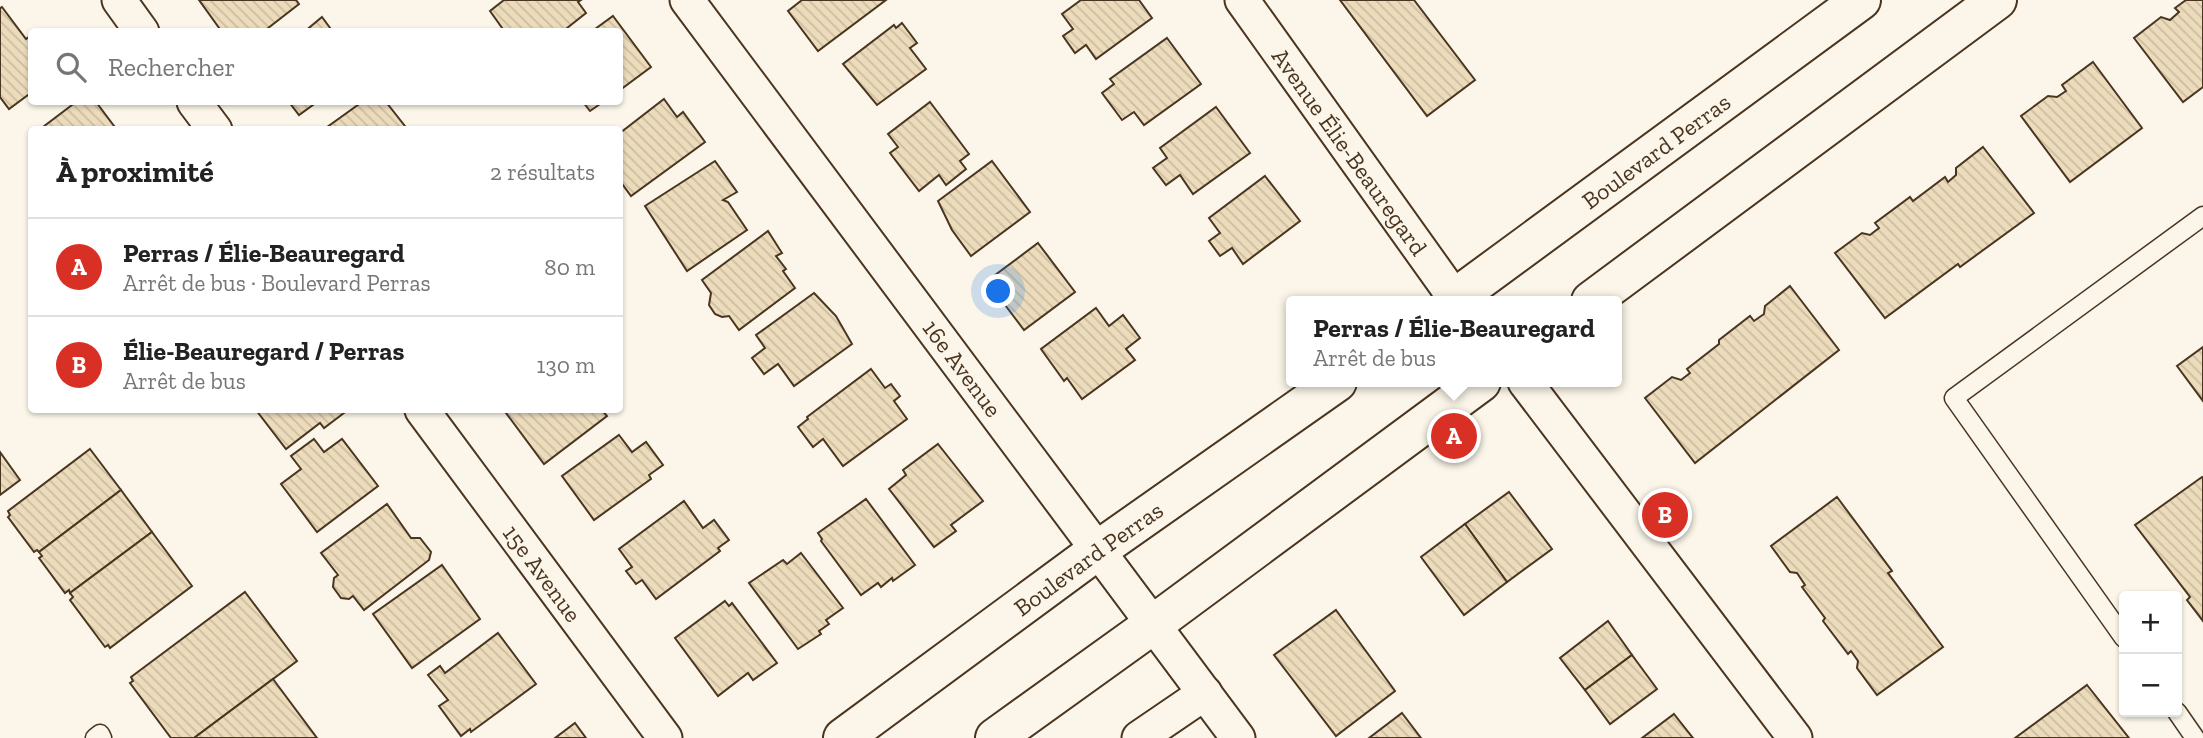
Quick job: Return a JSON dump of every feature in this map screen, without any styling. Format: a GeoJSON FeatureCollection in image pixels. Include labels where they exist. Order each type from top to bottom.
{"type":"FeatureCollection","features":[{"type":"Feature","properties":{"kind":"main road","name":"Boulevard Perras"},"geometry":{"type":"LineString","coordinates":[[1459,296],[1861,0]]}},
{"type":"Feature","properties":{"kind":"main road"},"geometry":{"type":"LineString","coordinates":[[1598,296],[1997,0]]}},
{"type":"Feature","properties":{"kind":"main road","name":"Boulevard Perras"},"geometry":{"type":"LineString","coordinates":[[843,738],[1098,550],[1330,387]]}},
{"type":"Feature","properties":{"kind":"main road"},"geometry":{"type":"LineString","coordinates":[[995,738],[1474,387]]}},
{"type":"Feature","properties":{"kind":"street"},"geometry":{"type":"LineString","coordinates":[[119,0],[139,28]]}},
{"type":"Feature","properties":{"kind":"street","name":"16e Avenue"},"geometry":{"type":"LineString","coordinates":[[687,0],[1155,623],[1238,738]]}},
{"type":"Feature","properties":{"kind":"street","name":"Avenue Élie-Beauregard"},"geometry":{"type":"LineString","coordinates":[[1242,0],[1451,296]]}},
{"type":"Feature","properties":{"kind":"street"},"geometry":{"type":"LineString","coordinates":[[196,105],[212,126]]}},
{"type":"Feature","properties":{"kind":"street"},"geometry":{"type":"LineString","coordinates":[[1529,387],[1795,738]]}},
{"type":"Feature","properties":{"kind":"street","name":"15e Avenue"},"geometry":{"type":"LineString","coordinates":[[424,413],[665,738]]}},
{"type":"Feature","properties":{"kind":"street"},"geometry":{"type":"LineString","coordinates":[[1139,738],[1205,693]]}},
{"type":"Feature","properties":{"kind":"lane"},"geometry":{"type":"LineString","coordinates":[[2119,631],[1954,398],[2203,216]]}},
{"type":"Feature","properties":{"kind":"lane"},"geometry":{"type":"LineString","coordinates":[[2180,717],[2195,738]]}},
{"type":"Feature","properties":{"kind":"lane"},"geometry":{"type":"LineString","coordinates":[[95,738],[100,734],[102,738]]}},
{"type":"Feature","properties":{"kind":"building"},"geometry":{"type":"Polygon","coordinates":[[[199,0],[296,0],[299,4],[268,28],[219,28],[199,0]]]}},
{"type":"Feature","properties":{"kind":"building"},"geometry":{"type":"Polygon","coordinates":[[[504,0],[581,0],[578,2],[586,13],[567,28],[502,28],[490,11],[504,0]]]}},
{"type":"Feature","properties":{"kind":"building"},"geometry":{"type":"Polygon","coordinates":[[[802,0],[886,0],[818,51],[788,11],[802,0]]]}},
{"type":"Feature","properties":{"kind":"building"},"geometry":{"type":"Polygon","coordinates":[[[1081,0],[1139,0],[1152,18],[1096,59],[1086,45],[1075,53],[1063,36],[1073,29],[1062,14],[1081,0]]]}},
{"type":"Feature","properties":{"kind":"building"},"geometry":{"type":"Polygon","coordinates":[[[1340,0],[1414,0],[1475,80],[1427,116],[1340,0]]]}},
{"type":"Feature","properties":{"kind":"building"},"geometry":{"type":"Polygon","coordinates":[[[2186,0],[2203,0],[2203,87],[2183,102],[2134,38],[2161,17],[2170,20],[2179,12],[2175,8],[2186,0]]]}},
{"type":"Feature","properties":{"kind":"building"},"geometry":{"type":"Polygon","coordinates":[[[2,7],[26,39],[28,38],[28,95],[9,109],[0,97],[2,7]]]}},
{"type":"Feature","properties":{"kind":"building"},"geometry":{"type":"Polygon","coordinates":[[[613,16],[622,28],[596,28],[613,16]]]}},
{"type":"Feature","properties":{"kind":"building"},"geometry":{"type":"Polygon","coordinates":[[[322,17],[330,28],[309,28],[322,17]]]}},
{"type":"Feature","properties":{"kind":"building"},"geometry":{"type":"Polygon","coordinates":[[[902,23],[917,43],[910,48],[926,69],[877,105],[843,64],[894,25],[896,28],[902,23]]]}},
{"type":"Feature","properties":{"kind":"building"},"geometry":{"type":"Polygon","coordinates":[[[623,29],[651,67],[623,88],[623,29]]]}},
{"type":"Feature","properties":{"kind":"building"},"geometry":{"type":"Polygon","coordinates":[[[1167,38],[1201,84],[1144,125],[1134,112],[1122,120],[1102,93],[1114,84],[1110,79],[1167,38]]]}},
{"type":"Feature","properties":{"kind":"building"},"geometry":{"type":"Polygon","coordinates":[[[2093,62],[2142,128],[2070,182],[2021,116],[2048,96],[2057,97],[2066,91],[2062,85],[2093,62]]]}},
{"type":"Feature","properties":{"kind":"building"},"geometry":{"type":"Polygon","coordinates":[[[664,99],[677,117],[683,112],[705,142],[631,196],[623,185],[623,131],[664,99]]]}},
{"type":"Feature","properties":{"kind":"building"},"geometry":{"type":"Polygon","coordinates":[[[930,102],[969,154],[960,161],[966,169],[946,185],[939,175],[919,191],[890,153],[898,147],[888,134],[930,102]]]}},
{"type":"Feature","properties":{"kind":"building"},"geometry":{"type":"Polygon","coordinates":[[[72,105],[98,105],[114,126],[44,126],[72,105]]]}},
{"type":"Feature","properties":{"kind":"building"},"geometry":{"type":"Polygon","coordinates":[[[291,105],[313,105],[299,115],[291,105]]]}},
{"type":"Feature","properties":{"kind":"building"},"geometry":{"type":"Polygon","coordinates":[[[358,105],[388,105],[405,126],[329,126],[358,105]]]}},
{"type":"Feature","properties":{"kind":"building"},"geometry":{"type":"Polygon","coordinates":[[[585,105],[599,105],[590,111],[585,105]]]}},
{"type":"Feature","properties":{"kind":"building"},"geometry":{"type":"Polygon","coordinates":[[[1216,107],[1250,153],[1193,194],[1180,175],[1166,185],[1153,168],[1167,158],[1160,148],[1216,107]]]}},
{"type":"Feature","properties":{"kind":"building"},"geometry":{"type":"Polygon","coordinates":[[[1983,147],[2034,213],[1885,318],[1835,253],[1862,233],[1870,235],[1879,228],[1875,223],[1910,197],[1913,201],[1945,177],[1948,182],[1956,175],[1956,168],[1983,147]]]}},
{"type":"Feature","properties":{"kind":"building"},"geometry":{"type":"Polygon","coordinates":[[[715,161],[737,192],[723,200],[728,202],[747,230],[687,271],[645,206],[715,161]]]}},
{"type":"Feature","properties":{"kind":"building"},"geometry":{"type":"Polygon","coordinates":[[[992,161],[1030,212],[971,256],[952,230],[938,201],[992,161]]]}},
{"type":"Feature","properties":{"kind":"building"},"geometry":{"type":"Polygon","coordinates":[[[1265,176],[1300,221],[1243,264],[1232,248],[1220,256],[1209,241],[1220,233],[1209,218],[1265,176]]]}},
{"type":"Feature","properties":{"kind":"building"},"geometry":{"type":"Polygon","coordinates":[[[768,231],[782,253],[776,256],[786,269],[783,271],[795,288],[739,330],[729,316],[715,314],[709,305],[711,293],[702,280],[768,231]]]}},
{"type":"Feature","properties":{"kind":"building"},"geometry":{"type":"Polygon","coordinates":[[[1038,243],[1075,292],[1024,330],[987,281],[1038,243]]]}},
{"type":"Feature","properties":{"kind":"building"},"geometry":{"type":"Polygon","coordinates":[[[1790,286],[1839,350],[1695,463],[1645,398],[1672,377],[1681,380],[1690,373],[1687,369],[1719,344],[1719,340],[1750,316],[1754,321],[1764,314],[1765,306],[1790,286]]]}},
{"type":"Feature","properties":{"kind":"building"},"geometry":{"type":"Polygon","coordinates":[[[814,293],[836,316],[852,344],[794,386],[778,364],[764,374],[752,358],[765,348],[756,335],[814,293]]]}},
{"type":"Feature","properties":{"kind":"building"},"geometry":{"type":"Polygon","coordinates":[[[1096,308],[1109,326],[1123,315],[1140,338],[1126,349],[1135,360],[1082,399],[1067,378],[1064,381],[1041,349],[1096,308]]]}},
{"type":"Feature","properties":{"kind":"building"},"geometry":{"type":"Polygon","coordinates":[[[2203,347],[2203,401],[2177,366],[2203,347]]]}},
{"type":"Feature","properties":{"kind":"building"},"geometry":{"type":"Polygon","coordinates":[[[871,369],[885,388],[891,384],[900,396],[894,401],[907,419],[843,466],[823,439],[813,447],[798,427],[807,417],[871,369]]]}},
{"type":"Feature","properties":{"kind":"building"},"geometry":{"type":"Polygon","coordinates":[[[258,413],[344,413],[324,428],[320,423],[286,449],[258,413]]]}},
{"type":"Feature","properties":{"kind":"building"},"geometry":{"type":"Polygon","coordinates":[[[506,413],[604,413],[607,416],[544,464],[506,413]]]}},
{"type":"Feature","properties":{"kind":"building"},"geometry":{"type":"Polygon","coordinates":[[[619,435],[632,452],[646,442],[663,465],[649,475],[651,479],[594,520],[562,476],[619,435]]]}},
{"type":"Feature","properties":{"kind":"building"},"geometry":{"type":"Polygon","coordinates":[[[314,439],[324,452],[342,439],[378,486],[317,532],[281,484],[301,469],[291,456],[314,439]]]}},
{"type":"Feature","properties":{"kind":"building"},"geometry":{"type":"Polygon","coordinates":[[[938,444],[983,501],[951,525],[956,531],[934,547],[889,489],[906,475],[903,470],[938,444]]]}},
{"type":"Feature","properties":{"kind":"building"},"geometry":{"type":"Polygon","coordinates":[[[90,449],[121,490],[39,552],[34,552],[8,517],[8,511],[90,449]]]}},
{"type":"Feature","properties":{"kind":"building"},"geometry":{"type":"Polygon","coordinates":[[[0,452],[20,480],[0,495],[0,452]]]}},
{"type":"Feature","properties":{"kind":"building"},"geometry":{"type":"Polygon","coordinates":[[[2202,477],[2203,621],[2187,600],[2190,597],[2135,525],[2202,477]]]}},
{"type":"Feature","properties":{"kind":"building"},"geometry":{"type":"Polygon","coordinates":[[[121,490],[152,532],[70,593],[69,590],[65,593],[39,558],[42,556],[39,552],[121,490]]]}},
{"type":"Feature","properties":{"kind":"building"},"geometry":{"type":"Polygon","coordinates":[[[1509,492],[1552,549],[1507,582],[1465,524],[1509,492]]]}},
{"type":"Feature","properties":{"kind":"building"},"geometry":{"type":"Polygon","coordinates":[[[1837,497],[1892,571],[1888,573],[1943,647],[1877,695],[1857,668],[1858,661],[1851,651],[1848,654],[1823,621],[1825,618],[1802,587],[1805,585],[1797,573],[1790,572],[1771,546],[1837,497]]]}},
{"type":"Feature","properties":{"kind":"building"},"geometry":{"type":"Polygon","coordinates":[[[866,499],[915,565],[893,581],[892,578],[881,587],[878,583],[861,595],[818,533],[866,499]]]}},
{"type":"Feature","properties":{"kind":"building"},"geometry":{"type":"Polygon","coordinates":[[[684,501],[703,528],[714,520],[729,540],[718,548],[720,551],[656,599],[642,580],[636,584],[626,571],[632,567],[619,549],[684,501]]]}},
{"type":"Feature","properties":{"kind":"building"},"geometry":{"type":"Polygon","coordinates":[[[387,504],[411,538],[420,538],[431,552],[429,560],[364,610],[353,596],[349,599],[341,598],[333,587],[334,578],[338,575],[321,553],[387,504]]]}},
{"type":"Feature","properties":{"kind":"building"},"geometry":{"type":"Polygon","coordinates":[[[1465,524],[1507,582],[1464,615],[1421,557],[1465,524]]]}},
{"type":"Feature","properties":{"kind":"building"},"geometry":{"type":"Polygon","coordinates":[[[152,532],[192,586],[110,648],[108,645],[105,647],[70,600],[73,597],[70,593],[152,532]]]}},
{"type":"Feature","properties":{"kind":"building"},"geometry":{"type":"Polygon","coordinates":[[[801,553],[843,608],[826,620],[829,624],[819,631],[821,634],[798,649],[749,583],[783,560],[787,564],[801,553]]]}},
{"type":"Feature","properties":{"kind":"building"},"geometry":{"type":"Polygon","coordinates":[[[442,565],[480,619],[412,668],[373,614],[442,565]]]}},
{"type":"Feature","properties":{"kind":"building"},"geometry":{"type":"Polygon","coordinates":[[[245,592],[297,661],[194,738],[171,738],[130,683],[133,681],[131,677],[245,592]]]}},
{"type":"Feature","properties":{"kind":"building"},"geometry":{"type":"Polygon","coordinates":[[[725,601],[729,606],[732,603],[777,663],[753,680],[748,673],[718,696],[675,638],[725,601]]]}},
{"type":"Feature","properties":{"kind":"building"},"geometry":{"type":"Polygon","coordinates":[[[1336,610],[1395,691],[1336,736],[1274,655],[1336,610]]]}},
{"type":"Feature","properties":{"kind":"building"},"geometry":{"type":"Polygon","coordinates":[[[1608,621],[1632,655],[1585,690],[1560,658],[1608,621]]]}},
{"type":"Feature","properties":{"kind":"building"},"geometry":{"type":"Polygon","coordinates":[[[498,633],[536,684],[471,732],[470,729],[461,736],[439,706],[448,700],[428,675],[440,666],[445,673],[498,633]]]}},
{"type":"Feature","properties":{"kind":"building"},"geometry":{"type":"Polygon","coordinates":[[[1632,655],[1657,689],[1610,724],[1585,690],[1632,655]]]}},
{"type":"Feature","properties":{"kind":"building"},"geometry":{"type":"Polygon","coordinates":[[[273,679],[317,738],[194,738],[273,679]]]}},
{"type":"Feature","properties":{"kind":"building"},"geometry":{"type":"Polygon","coordinates":[[[2087,685],[2129,738],[2015,738],[2087,685]]]}},
{"type":"Feature","properties":{"kind":"building"},"geometry":{"type":"Polygon","coordinates":[[[1402,713],[1421,738],[1369,738],[1402,713]]]}},
{"type":"Feature","properties":{"kind":"building"},"geometry":{"type":"Polygon","coordinates":[[[1674,714],[1693,738],[1642,738],[1674,714]]]}},
{"type":"Feature","properties":{"kind":"building"},"geometry":{"type":"Polygon","coordinates":[[[575,723],[586,738],[555,738],[575,723]]]}},
{"type":"Feature","properties":{"kind":"place","name":"Perras / Élie-Beauregard"},"geometry":{"type":"Point","coordinates":[1454,436]}},
{"type":"Feature","properties":{"kind":"place","name":"Élie-Beauregard / Perras"},"geometry":{"type":"Point","coordinates":[1665,515]}}]}
